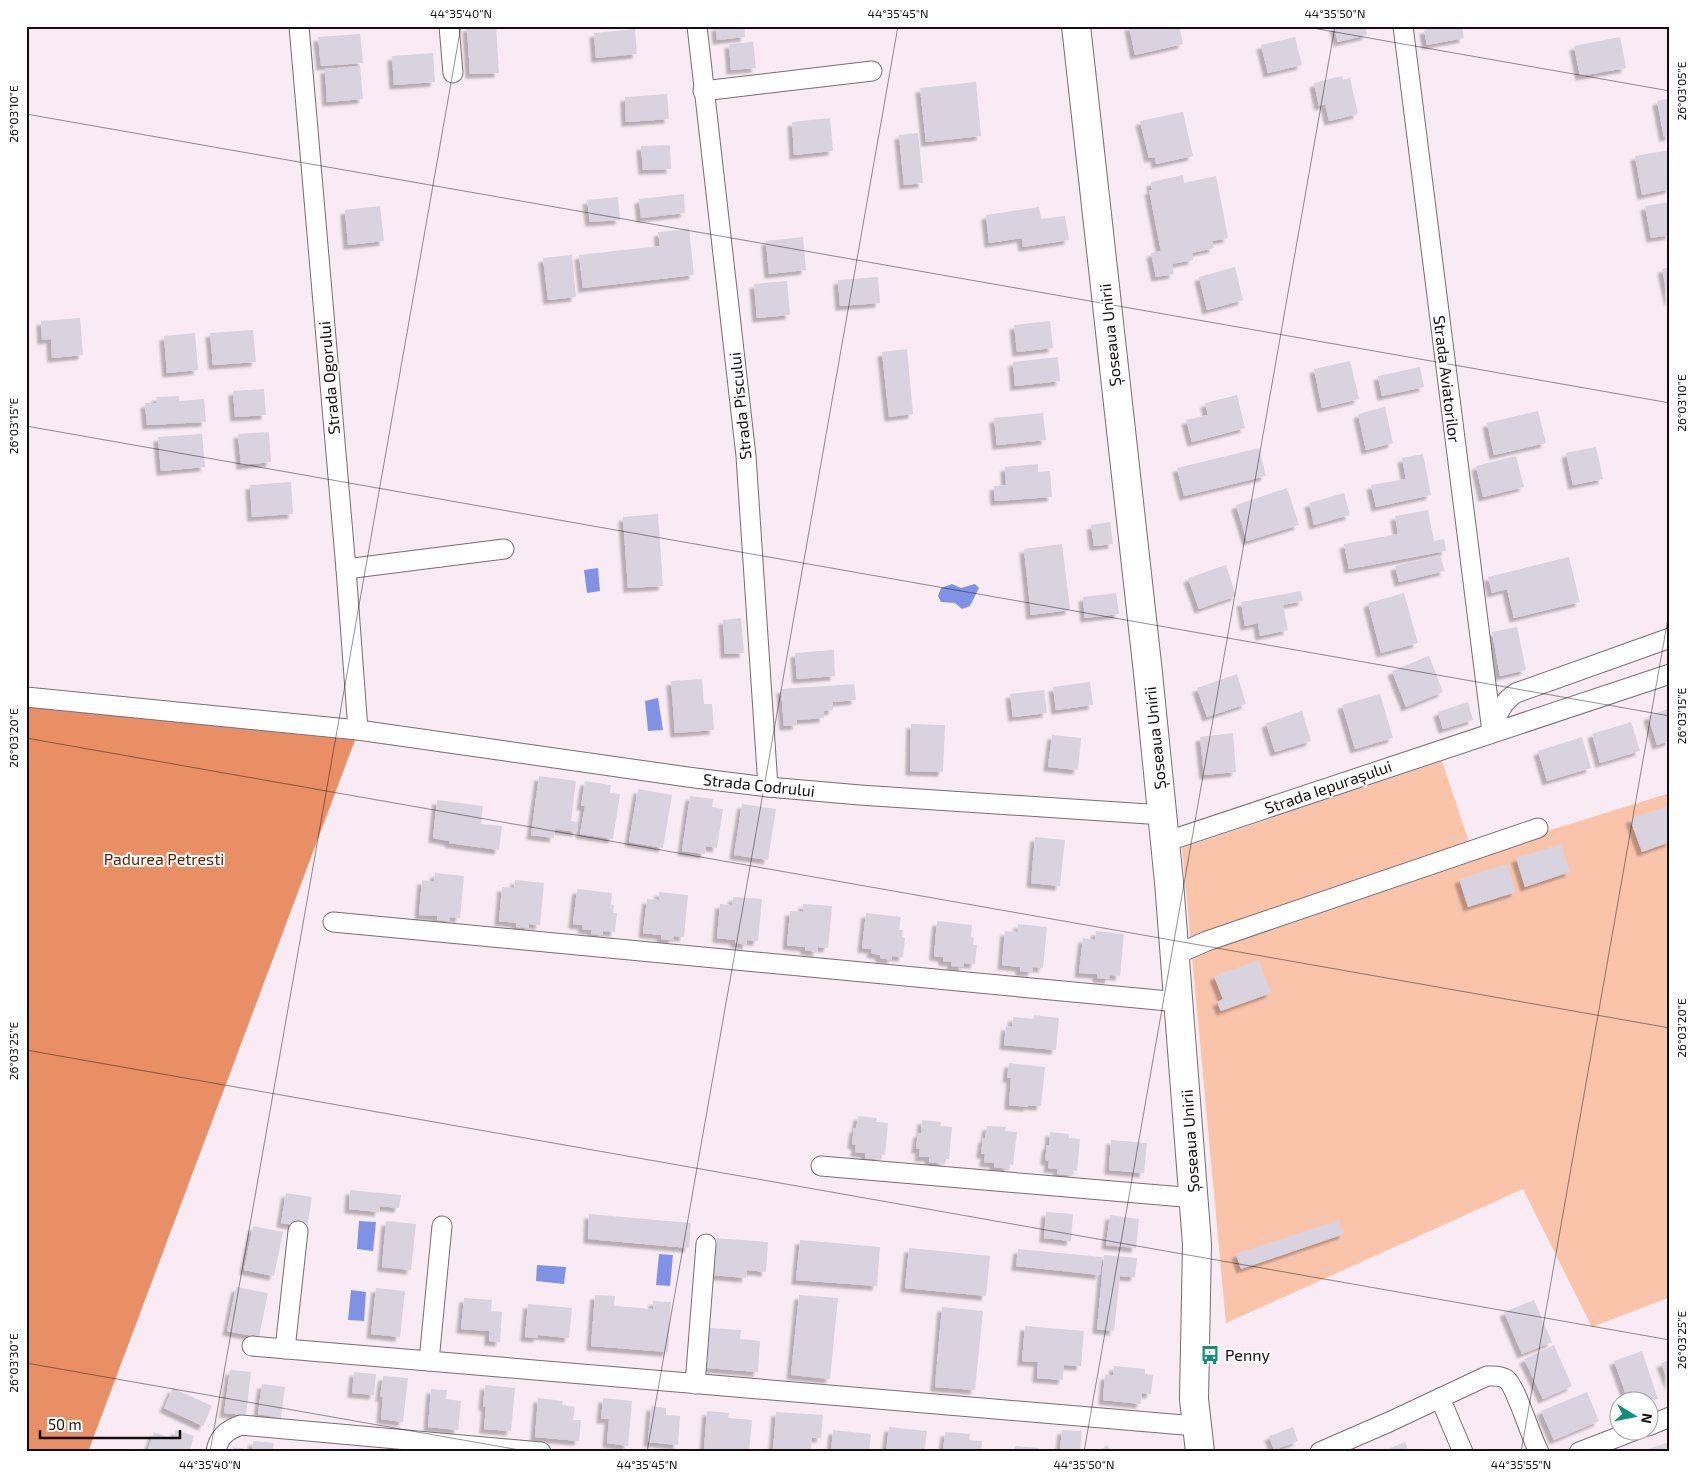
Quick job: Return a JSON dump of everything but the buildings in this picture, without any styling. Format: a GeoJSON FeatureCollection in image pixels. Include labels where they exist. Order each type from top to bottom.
{"type":"FeatureCollection","features":[{"type":"Feature","properties":{"kind":"main road","name":"Șoseaua Unirii"},"geometry":{"type":"LineString","coordinates":[[1076,26],[1164,828],[1175,955],[1198,1244],[1194,1372],[1198,1439]]}},
{"type":"Feature","properties":{"kind":"street","name":"Strada Ogorului"},"geometry":{"type":"LineString","coordinates":[[299,26],[358,730]]}},
{"type":"Feature","properties":{"kind":"street"},"geometry":{"type":"LineString","coordinates":[[450,26],[453,73]]}},
{"type":"Feature","properties":{"kind":"street","name":"Strada Piscului"},"geometry":{"type":"LineString","coordinates":[[697,26],[746,456],[768,787]]}},
{"type":"Feature","properties":{"kind":"street","name":"Strada Aviatorilor"},"geometry":{"type":"LineString","coordinates":[[1403,26],[1492,732]]}},
{"type":"Feature","properties":{"kind":"street"},"geometry":{"type":"LineString","coordinates":[[704,91],[872,71]]}},
{"type":"Feature","properties":{"kind":"street"},"geometry":{"type":"LineString","coordinates":[[346,569],[504,549]]}},
{"type":"Feature","properties":{"kind":"street"},"geometry":{"type":"LineString","coordinates":[[1492,732],[1499,710],[1507,699],[1516,694],[1670,638]]}},
{"type":"Feature","properties":{"kind":"street","name":"Strada Iepurașului"},"geometry":{"type":"LineString","coordinates":[[1164,828],[1492,732],[1670,674]]}},
{"type":"Feature","properties":{"kind":"street","name":"Strada Codrului"},"geometry":{"type":"LineString","coordinates":[[26,697],[358,730],[768,787],[860,795],[1164,828]]}},
{"type":"Feature","properties":{"kind":"street"},"geometry":{"type":"LineString","coordinates":[[1175,955],[1207,941],[1538,828]]}},
{"type":"Feature","properties":{"kind":"street"},"geometry":{"type":"LineString","coordinates":[[333,922],[1179,1002]]}},
{"type":"Feature","properties":{"kind":"street"},"geometry":{"type":"LineString","coordinates":[[821,1166],[1195,1198]]}},
{"type":"Feature","properties":{"kind":"street"},"geometry":{"type":"LineString","coordinates":[[429,1361],[442,1226]]}},
{"type":"Feature","properties":{"kind":"street"},"geometry":{"type":"LineString","coordinates":[[285,1349],[298,1231]]}},
{"type":"Feature","properties":{"kind":"street"},"geometry":{"type":"LineString","coordinates":[[695,1384],[706,1244]]}},
{"type":"Feature","properties":{"kind":"street"},"geometry":{"type":"LineString","coordinates":[[252,1346],[695,1384],[1198,1439]]}},
{"type":"Feature","properties":{"kind":"street"},"geometry":{"type":"LineString","coordinates":[[1320,1452],[1486,1376],[1497,1375],[1506,1379],[1513,1388],[1539,1452]]}},
{"type":"Feature","properties":{"kind":"street"},"geometry":{"type":"LineString","coordinates":[[1440,1398],[1463,1452]]}},
{"type":"Feature","properties":{"kind":"street"},"geometry":{"type":"LineString","coordinates":[[1658,1422],[1670,1418]]}},
{"type":"Feature","properties":{"kind":"street"},"geometry":{"type":"LineString","coordinates":[[216,1452],[217,1444],[224,1434],[241,1425],[541,1452]]}},
{"type":"Feature","properties":{"kind":"street"},"geometry":{"type":"LineString","coordinates":[[1579,1452],[1610,1440]]}},
{"type":"Feature","properties":{"kind":"shaded area"},"geometry":{"type":"Polygon","coordinates":[[[1442,761],[1473,854],[1670,793],[1670,1297],[1592,1327],[1523,1189],[1226,1323],[1182,848],[1442,761]]]}},
{"type":"Feature","properties":{"kind":"green space","name":"Padurea Petresti"},"geometry":{"type":"Polygon","coordinates":[[[26,707],[355,740],[88,1452],[26,1452],[26,707]]]}},
{"type":"Feature","properties":{"kind":"water"},"geometry":{"type":"Polygon","coordinates":[[[598,568],[600,591],[587,593],[584,570],[598,568]]]}},
{"type":"Feature","properties":{"kind":"water"},"geometry":{"type":"Polygon","coordinates":[[[952,584],[961,588],[975,584],[979,588],[970,606],[962,609],[955,603],[941,602],[938,596],[941,588],[952,584]]]}},
{"type":"Feature","properties":{"kind":"water"},"geometry":{"type":"Polygon","coordinates":[[[658,698],[663,730],[648,731],[645,701],[658,698]]]}},
{"type":"Feature","properties":{"kind":"water"},"geometry":{"type":"Polygon","coordinates":[[[359,1221],[376,1222],[373,1251],[357,1249],[359,1221]]]}},
{"type":"Feature","properties":{"kind":"water"},"geometry":{"type":"Polygon","coordinates":[[[659,1254],[673,1255],[670,1286],[656,1285],[659,1254]]]}},
{"type":"Feature","properties":{"kind":"water"},"geometry":{"type":"Polygon","coordinates":[[[537,1265],[566,1267],[564,1284],[536,1281],[537,1265]]]}},
{"type":"Feature","properties":{"kind":"water"},"geometry":{"type":"Polygon","coordinates":[[[351,1290],[366,1292],[364,1321],[348,1320],[351,1290]]]}},
{"type":"Feature","properties":{"kind":"place","name":"Penny"},"geometry":{"type":"Point","coordinates":[1210,1355]}}]}
